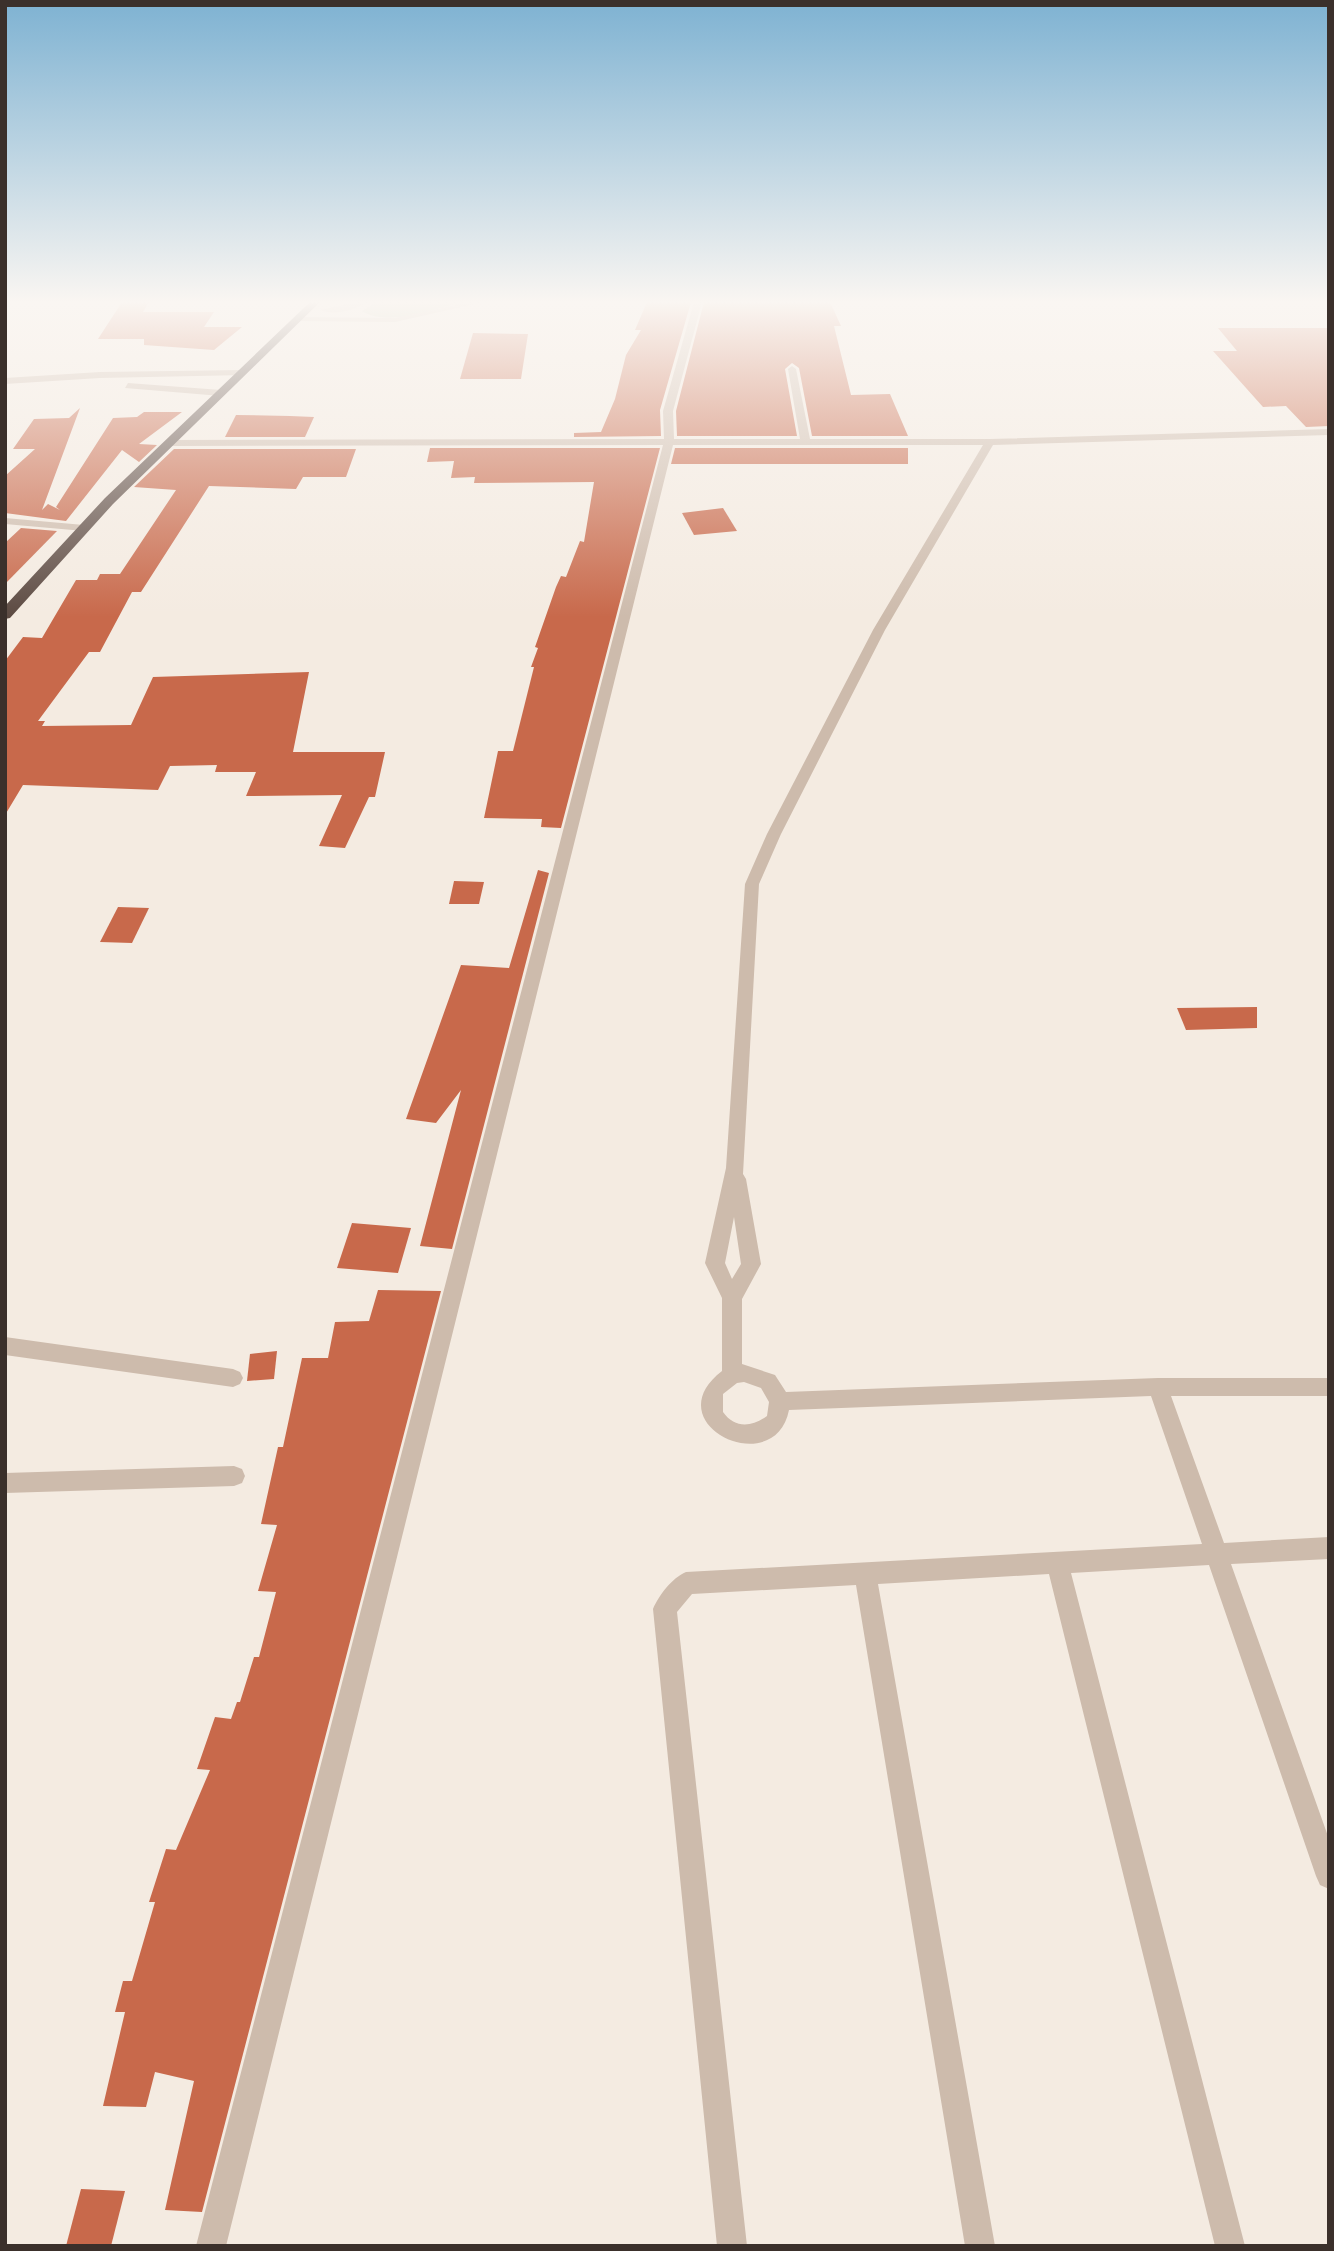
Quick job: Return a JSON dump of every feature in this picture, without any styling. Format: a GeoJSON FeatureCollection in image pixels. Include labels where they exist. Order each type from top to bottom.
{"type":"FeatureCollection","features":[{"type":"Feature","properties":{"kind":"highway"},"geometry":{"type":"LineString","coordinates":[[5,615],[85,528],[206,407]]}},
{"type":"Feature","properties":{"kind":"street"},"geometry":{"type":"LineString","coordinates":[[211,2246],[669,442],[669,407]]}},
{"type":"Feature","properties":{"kind":"street"},"geometry":{"type":"LineString","coordinates":[[799,407],[806,443]]}},
{"type":"Feature","properties":{"kind":"street"},"geometry":{"type":"LineString","coordinates":[[169,443],[990,442],[1329,432]]}},
{"type":"Feature","properties":{"kind":"street"},"geometry":{"type":"LineString","coordinates":[[732,1375],[732,1298],[715,1263],[735,1168],[752,884],[774,834],[879,630],[990,442]]}},
{"type":"Feature","properties":{"kind":"street"},"geometry":{"type":"LineString","coordinates":[[5,520],[85,528]]}},
{"type":"Feature","properties":{"kind":"street"},"geometry":{"type":"LineString","coordinates":[[732,1298],[751,1264],[735,1168]]}},
{"type":"Feature","properties":{"kind":"street"},"geometry":{"type":"LineString","coordinates":[[5,1346],[233,1378]]}},
{"type":"Feature","properties":{"kind":"street"},"geometry":{"type":"LineString","coordinates":[[744,1373],[768,1381],[780,1401],[776,1421],[759,1435],[736,1435],[716,1421],[710,1400],[714,1390],[732,1375],[744,1373]]}},
{"type":"Feature","properties":{"kind":"street"},"geometry":{"type":"LineString","coordinates":[[780,1401],[1158,1387],[1329,1387]]}},
{"type":"Feature","properties":{"kind":"street"},"geometry":{"type":"LineString","coordinates":[[1158,1387],[1213,1552],[1329,1876]]}},
{"type":"Feature","properties":{"kind":"street"},"geometry":{"type":"LineString","coordinates":[[5,1483],[234,1476]]}},
{"type":"Feature","properties":{"kind":"street"},"geometry":{"type":"LineString","coordinates":[[732,2246],[665,1609],[686,1583],[1213,1552],[1329,1548]]}},
{"type":"Feature","properties":{"kind":"street"},"geometry":{"type":"LineString","coordinates":[[1056,1562],[1230,2246]]}},
{"type":"Feature","properties":{"kind":"street"},"geometry":{"type":"LineString","coordinates":[[865,1573],[979,2246]]}},
{"type":"Feature","properties":{"kind":"building"},"geometry":{"type":"Polygon","coordinates":[[[612,407],[661,407],[661,436],[574,437],[574,433],[601,432],[612,407]]]}},
{"type":"Feature","properties":{"kind":"building"},"geometry":{"type":"Polygon","coordinates":[[[677,407],[792,407],[797,436],[677,436],[677,407]]]}},
{"type":"Feature","properties":{"kind":"building"},"geometry":{"type":"Polygon","coordinates":[[[806,407],[896,407],[908,436],[812,436],[806,407]]]}},
{"type":"Feature","properties":{"kind":"building"},"geometry":{"type":"Polygon","coordinates":[[[1287,407],[1329,407],[1329,426],[1306,427],[1287,407]]]}},
{"type":"Feature","properties":{"kind":"building"},"geometry":{"type":"Polygon","coordinates":[[[80,408],[42,510],[48,504],[60,510],[56,507],[113,418],[137,417],[144,412],[182,412],[139,444],[157,445],[139,462],[122,450],[66,521],[5,513],[5,476],[35,449],[13,449],[34,419],[69,418],[80,408]]]}},
{"type":"Feature","properties":{"kind":"building"},"geometry":{"type":"Polygon","coordinates":[[[236,415],[314,417],[305,437],[225,437],[236,415]]]}},
{"type":"Feature","properties":{"kind":"building"},"geometry":{"type":"Polygon","coordinates":[[[430,448],[660,448],[561,828],[541,827],[542,819],[484,818],[498,751],[513,751],[534,667],[531,667],[538,648],[535,647],[556,587],[561,576],[566,577],[580,541],[584,542],[594,482],[474,483],[475,477],[451,478],[454,461],[427,462],[430,448]]]}},
{"type":"Feature","properties":{"kind":"building"},"geometry":{"type":"Polygon","coordinates":[[[675,448],[908,448],[908,464],[671,464],[675,448]]]}},
{"type":"Feature","properties":{"kind":"building"},"geometry":{"type":"Polygon","coordinates":[[[174,449],[356,449],[346,477],[303,477],[296,489],[209,486],[141,592],[132,592],[100,652],[89,652],[38,721],[45,721],[42,726],[131,725],[153,677],[309,672],[293,752],[385,752],[375,797],[369,797],[345,848],[319,846],[342,795],[246,796],[256,772],[215,772],[217,765],[170,766],[158,790],[23,785],[5,815],[5,661],[23,637],[42,638],[76,580],[97,580],[100,574],[120,574],[176,490],[134,487],[174,449]]]}},
{"type":"Feature","properties":{"kind":"building"},"geometry":{"type":"Polygon","coordinates":[[[723,508],[737,531],[694,535],[682,513],[723,508]]]}},
{"type":"Feature","properties":{"kind":"building"},"geometry":{"type":"Polygon","coordinates":[[[21,528],[57,531],[5,584],[5,543],[21,528]]]}},
{"type":"Feature","properties":{"kind":"building"},"geometry":{"type":"Polygon","coordinates":[[[538,870],[549,873],[452,1249],[420,1246],[461,1090],[436,1123],[406,1119],[461,965],[509,968],[538,870]]]}},
{"type":"Feature","properties":{"kind":"building"},"geometry":{"type":"Polygon","coordinates":[[[454,881],[484,882],[479,904],[449,904],[454,881]]]}},
{"type":"Feature","properties":{"kind":"building"},"geometry":{"type":"Polygon","coordinates":[[[118,907],[149,908],[132,943],[100,942],[118,907]]]}},
{"type":"Feature","properties":{"kind":"building"},"geometry":{"type":"Polygon","coordinates":[[[1257,1007],[1257,1028],[1186,1030],[1177,1008],[1257,1007]]]}},
{"type":"Feature","properties":{"kind":"building"},"geometry":{"type":"Polygon","coordinates":[[[352,1223],[411,1228],[398,1273],[337,1268],[352,1223]]]}},
{"type":"Feature","properties":{"kind":"building"},"geometry":{"type":"Polygon","coordinates":[[[378,1290],[441,1291],[202,2212],[165,2210],[194,2081],[155,2072],[146,2107],[103,2106],[125,2012],[115,2012],[123,1981],[132,1981],[155,1902],[149,1902],[166,1849],[176,1850],[210,1770],[197,1769],[215,1717],[231,1719],[237,1702],[240,1702],[254,1657],[259,1657],[276,1592],[258,1591],[277,1525],[261,1524],[278,1447],[283,1447],[302,1358],[328,1358],[335,1322],[369,1321],[378,1290]]]}},
{"type":"Feature","properties":{"kind":"building"},"geometry":{"type":"Polygon","coordinates":[[[277,1351],[274,1379],[247,1381],[250,1354],[277,1351]]]}},
{"type":"Feature","properties":{"kind":"building"},"geometry":{"type":"Polygon","coordinates":[[[81,2189],[125,2191],[111,2246],[66,2246],[81,2189]]]}}]}
